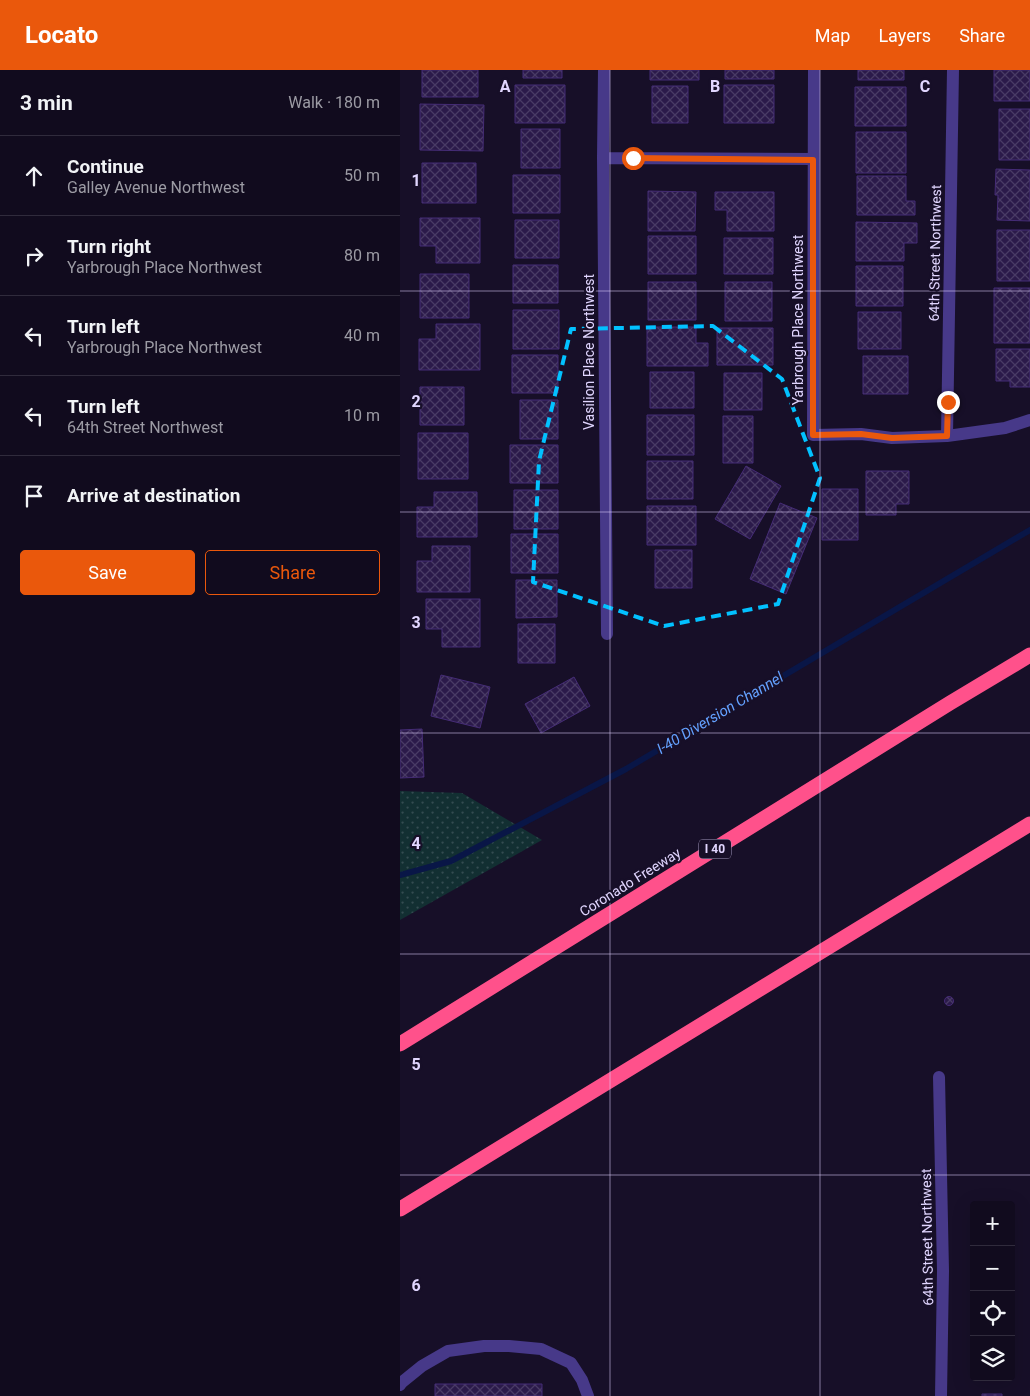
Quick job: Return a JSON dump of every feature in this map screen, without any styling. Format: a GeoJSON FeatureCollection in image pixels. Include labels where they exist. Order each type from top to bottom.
{"type":"FeatureCollection","features":[{"type":"Feature","properties":{"kind":"highway","name":"Coronado Freeway"},"geometry":{"type":"LineString","coordinates":[[400,1044],[1030,655]]}},
{"type":"Feature","properties":{"kind":"highway"},"geometry":{"type":"LineString","coordinates":[[400,1209],[1030,824]]}},
{"type":"Feature","properties":{"kind":"street","name":"Vasilion Place Northwest"},"geometry":{"type":"LineString","coordinates":[[604,70],[607,634]]}},
{"type":"Feature","properties":{"kind":"street","name":"Yarbrough Place Northwest"},"geometry":{"type":"LineString","coordinates":[[814,70],[813,435],[861,434],[892,438],[947,436]]}},
{"type":"Feature","properties":{"kind":"street","name":"64th Street Northwest"},"geometry":{"type":"LineString","coordinates":[[947,436],[953,70]]}},
{"type":"Feature","properties":{"kind":"street"},"geometry":{"type":"LineString","coordinates":[[603,158],[813,160]]}},
{"type":"Feature","properties":{"kind":"street"},"geometry":{"type":"LineString","coordinates":[[947,436],[1005,428],[1030,420]]}},
{"type":"Feature","properties":{"kind":"street","name":"64th Street Northwest"},"geometry":{"type":"LineString","coordinates":[[939,1078],[943,1271],[942,1396]]}},
{"type":"Feature","properties":{"kind":"street"},"geometry":{"type":"LineString","coordinates":[[400,1385],[422,1366],[448,1351],[484,1346],[509,1346],[541,1349],[571,1363],[582,1380],[588,1396]]}},
{"type":"Feature","properties":{"kind":"highlighted area"},"geometry":{"type":"Polygon","coordinates":[[[713,326],[782,379],[820,478],[778,604],[664,626],[533,582],[539,461],[571,329],[713,326]]]}},
{"type":"Feature","properties":{"kind":"green space"},"geometry":{"type":"Polygon","coordinates":[[[400,791],[462,793],[542,840],[400,920],[400,791]]]}},
{"type":"Feature","properties":{"kind":"building"},"geometry":{"type":"Polygon","coordinates":[[[422,70],[478,70],[478,97],[422,97],[422,70]]]}},
{"type":"Feature","properties":{"kind":"building"},"geometry":{"type":"Polygon","coordinates":[[[523,70],[562,70],[562,78],[523,78],[523,70]]]}},
{"type":"Feature","properties":{"kind":"building"},"geometry":{"type":"Polygon","coordinates":[[[650,70],[699,70],[699,80],[650,80],[650,70]]]}},
{"type":"Feature","properties":{"kind":"building"},"geometry":{"type":"Polygon","coordinates":[[[725,70],[774,70],[774,79],[725,79],[725,70]]]}},
{"type":"Feature","properties":{"kind":"building"},"geometry":{"type":"Polygon","coordinates":[[[858,70],[904,70],[904,80],[858,80],[858,70]]]}},
{"type":"Feature","properties":{"kind":"building"},"geometry":{"type":"Polygon","coordinates":[[[994,70],[1030,70],[1030,101],[994,101],[994,70]]]}},
{"type":"Feature","properties":{"kind":"building"},"geometry":{"type":"Polygon","coordinates":[[[515,85],[565,85],[565,123],[515,123],[515,85]]]}},
{"type":"Feature","properties":{"kind":"building"},"geometry":{"type":"Polygon","coordinates":[[[724,85],[774,85],[774,123],[724,123],[724,85]]]}},
{"type":"Feature","properties":{"kind":"building"},"geometry":{"type":"Polygon","coordinates":[[[652,86],[688,86],[688,123],[652,123],[652,86]]]}},
{"type":"Feature","properties":{"kind":"building"},"geometry":{"type":"Polygon","coordinates":[[[855,87],[906,87],[906,126],[855,126],[855,87]]]}},
{"type":"Feature","properties":{"kind":"building"},"geometry":{"type":"Polygon","coordinates":[[[420,104],[484,105],[483,151],[420,150],[420,104]]]}},
{"type":"Feature","properties":{"kind":"building"},"geometry":{"type":"Polygon","coordinates":[[[999,109],[1030,109],[1030,160],[999,160],[999,109]]]}},
{"type":"Feature","properties":{"kind":"building"},"geometry":{"type":"Polygon","coordinates":[[[521,129],[560,129],[560,168],[521,168],[521,129]]]}},
{"type":"Feature","properties":{"kind":"building"},"geometry":{"type":"Polygon","coordinates":[[[856,132],[906,132],[906,173],[856,173],[856,132]]]}},
{"type":"Feature","properties":{"kind":"building"},"geometry":{"type":"Polygon","coordinates":[[[422,163],[476,163],[476,203],[422,203],[422,163]]]}},
{"type":"Feature","properties":{"kind":"building"},"geometry":{"type":"Polygon","coordinates":[[[996,169],[1030,170],[1030,221],[997,220],[998,195],[995,195],[996,169]]]}},
{"type":"Feature","properties":{"kind":"building"},"geometry":{"type":"Polygon","coordinates":[[[513,175],[560,175],[560,213],[513,213],[513,175]]]}},
{"type":"Feature","properties":{"kind":"building"},"geometry":{"type":"Polygon","coordinates":[[[857,176],[906,176],[906,201],[915,201],[915,215],[857,215],[857,176]]]}},
{"type":"Feature","properties":{"kind":"building"},"geometry":{"type":"Polygon","coordinates":[[[648,191],[696,192],[695,231],[648,231],[648,191]]]}},
{"type":"Feature","properties":{"kind":"building"},"geometry":{"type":"Polygon","coordinates":[[[715,192],[774,192],[774,231],[727,231],[727,210],[715,210],[715,192]]]}},
{"type":"Feature","properties":{"kind":"building"},"geometry":{"type":"Polygon","coordinates":[[[420,218],[480,218],[480,263],[436,263],[436,246],[420,246],[420,218]]]}},
{"type":"Feature","properties":{"kind":"building"},"geometry":{"type":"Polygon","coordinates":[[[515,220],[559,220],[559,258],[515,258],[515,220]]]}},
{"type":"Feature","properties":{"kind":"building"},"geometry":{"type":"Polygon","coordinates":[[[856,222],[917,223],[917,243],[904,243],[904,261],[856,261],[856,222]]]}},
{"type":"Feature","properties":{"kind":"building"},"geometry":{"type":"Polygon","coordinates":[[[997,230],[1030,230],[1030,281],[997,281],[997,230]]]}},
{"type":"Feature","properties":{"kind":"building"},"geometry":{"type":"Polygon","coordinates":[[[648,236],[696,236],[696,274],[648,274],[648,236]]]}},
{"type":"Feature","properties":{"kind":"building"},"geometry":{"type":"Polygon","coordinates":[[[724,238],[773,238],[773,274],[724,274],[724,238]]]}},
{"type":"Feature","properties":{"kind":"building"},"geometry":{"type":"Polygon","coordinates":[[[513,265],[558,265],[558,303],[513,303],[513,265]]]}},
{"type":"Feature","properties":{"kind":"building"},"geometry":{"type":"Polygon","coordinates":[[[856,266],[903,266],[903,306],[856,306],[856,266]]]}},
{"type":"Feature","properties":{"kind":"building"},"geometry":{"type":"Polygon","coordinates":[[[420,274],[469,274],[469,318],[420,318],[420,274]]]}},
{"type":"Feature","properties":{"kind":"building"},"geometry":{"type":"Polygon","coordinates":[[[648,282],[696,282],[696,320],[648,320],[648,282]]]}},
{"type":"Feature","properties":{"kind":"building"},"geometry":{"type":"Polygon","coordinates":[[[725,282],[772,282],[772,321],[725,321],[725,282]]]}},
{"type":"Feature","properties":{"kind":"building"},"geometry":{"type":"Polygon","coordinates":[[[994,288],[1030,288],[1030,343],[994,343],[994,288]]]}},
{"type":"Feature","properties":{"kind":"building"},"geometry":{"type":"Polygon","coordinates":[[[513,310],[559,310],[559,349],[513,349],[513,310]]]}},
{"type":"Feature","properties":{"kind":"building"},"geometry":{"type":"Polygon","coordinates":[[[858,312],[901,312],[901,349],[858,349],[858,312]]]}},
{"type":"Feature","properties":{"kind":"building"},"geometry":{"type":"Polygon","coordinates":[[[436,324],[480,324],[480,370],[419,370],[419,339],[436,339],[436,324]]]}},
{"type":"Feature","properties":{"kind":"building"},"geometry":{"type":"Polygon","coordinates":[[[647,327],[696,327],[696,343],[708,343],[708,366],[647,366],[647,327]]]}},
{"type":"Feature","properties":{"kind":"building"},"geometry":{"type":"Polygon","coordinates":[[[717,328],[773,328],[773,365],[717,365],[717,328]]]}},
{"type":"Feature","properties":{"kind":"building"},"geometry":{"type":"Polygon","coordinates":[[[996,349],[1030,349],[1030,387],[1010,387],[1010,381],[996,381],[996,349]]]}},
{"type":"Feature","properties":{"kind":"building"},"geometry":{"type":"Polygon","coordinates":[[[512,355],[558,355],[558,393],[512,393],[512,355]]]}},
{"type":"Feature","properties":{"kind":"building"},"geometry":{"type":"Polygon","coordinates":[[[863,356],[908,356],[908,394],[863,394],[863,356]]]}},
{"type":"Feature","properties":{"kind":"building"},"geometry":{"type":"Polygon","coordinates":[[[650,372],[694,372],[694,408],[650,408],[650,372]]]}},
{"type":"Feature","properties":{"kind":"building"},"geometry":{"type":"Polygon","coordinates":[[[724,373],[762,373],[762,410],[724,410],[724,373]]]}},
{"type":"Feature","properties":{"kind":"building"},"geometry":{"type":"Polygon","coordinates":[[[420,387],[464,387],[464,425],[420,425],[420,387]]]}},
{"type":"Feature","properties":{"kind":"building"},"geometry":{"type":"Polygon","coordinates":[[[520,400],[558,400],[558,439],[520,439],[520,400]]]}},
{"type":"Feature","properties":{"kind":"building"},"geometry":{"type":"Polygon","coordinates":[[[647,415],[694,415],[694,455],[647,455],[647,415]]]}},
{"type":"Feature","properties":{"kind":"building"},"geometry":{"type":"Polygon","coordinates":[[[723,416],[753,416],[753,463],[723,463],[723,416]]]}},
{"type":"Feature","properties":{"kind":"building"},"geometry":{"type":"Polygon","coordinates":[[[418,433],[468,433],[468,479],[418,479],[418,433]]]}},
{"type":"Feature","properties":{"kind":"building"},"geometry":{"type":"Polygon","coordinates":[[[510,445],[558,445],[558,483],[510,483],[510,445]]]}},
{"type":"Feature","properties":{"kind":"building"},"geometry":{"type":"Polygon","coordinates":[[[647,461],[693,461],[693,499],[647,499],[647,461]]]}},
{"type":"Feature","properties":{"kind":"building"},"geometry":{"type":"Polygon","coordinates":[[[746,466],[781,486],[750,539],[715,519],[746,466]]]}},
{"type":"Feature","properties":{"kind":"building"},"geometry":{"type":"Polygon","coordinates":[[[866,471],[909,471],[909,504],[896,504],[896,515],[866,515],[866,471]]]}},
{"type":"Feature","properties":{"kind":"building"},"geometry":{"type":"Polygon","coordinates":[[[822,489],[858,489],[858,540],[822,540],[822,489]]]}},
{"type":"Feature","properties":{"kind":"building"},"geometry":{"type":"Polygon","coordinates":[[[514,490],[558,490],[558,529],[514,529],[514,490]]]}},
{"type":"Feature","properties":{"kind":"building"},"geometry":{"type":"Polygon","coordinates":[[[434,492],[477,492],[477,537],[417,537],[417,507],[434,507],[434,492]]]}},
{"type":"Feature","properties":{"kind":"building"},"geometry":{"type":"Polygon","coordinates":[[[780,503],[817,518],[786,594],[750,579],[780,503]]]}},
{"type":"Feature","properties":{"kind":"building"},"geometry":{"type":"Polygon","coordinates":[[[647,506],[696,506],[696,545],[647,545],[647,506]]]}},
{"type":"Feature","properties":{"kind":"building"},"geometry":{"type":"Polygon","coordinates":[[[511,534],[558,534],[558,573],[511,573],[511,534]]]}},
{"type":"Feature","properties":{"kind":"building"},"geometry":{"type":"Polygon","coordinates":[[[432,546],[470,546],[470,592],[417,592],[417,561],[432,561],[432,546]]]}},
{"type":"Feature","properties":{"kind":"building"},"geometry":{"type":"Polygon","coordinates":[[[655,550],[692,550],[692,588],[655,588],[655,550]]]}},
{"type":"Feature","properties":{"kind":"building"},"geometry":{"type":"Polygon","coordinates":[[[516,580],[557,580],[557,617],[516,618],[516,580]]]}},
{"type":"Feature","properties":{"kind":"building"},"geometry":{"type":"Polygon","coordinates":[[[426,599],[480,599],[480,647],[442,647],[442,629],[426,629],[426,599]]]}},
{"type":"Feature","properties":{"kind":"building"},"geometry":{"type":"Polygon","coordinates":[[[518,624],[555,624],[555,663],[518,663],[518,624]]]}},
{"type":"Feature","properties":{"kind":"building"},"geometry":{"type":"Polygon","coordinates":[[[441,675],[490,687],[480,728],[431,716],[441,675]]]}},
{"type":"Feature","properties":{"kind":"building"},"geometry":{"type":"Polygon","coordinates":[[[574,677],[590,706],[541,733],[525,704],[574,677]]]}},
{"type":"Feature","properties":{"kind":"building"},"geometry":{"type":"Polygon","coordinates":[[[422,729],[424,777],[400,778],[400,730],[422,729]]]}},
{"type":"Feature","properties":{"kind":"building"},"geometry":{"type":"Polygon","coordinates":[[[949,997],[953,1001],[949,1005],[945,1001],[949,997]]]}},
{"type":"Feature","properties":{"kind":"building"},"geometry":{"type":"Polygon","coordinates":[[[435,1384],[542,1384],[542,1396],[435,1396],[435,1384]]]}},
{"type":"Feature","properties":{"kind":"building"},"geometry":{"type":"Polygon","coordinates":[[[982,1394],[1002,1394],[1002,1396],[982,1396],[982,1394]]]}},
{"type":"Feature","properties":{"kind":"waterway","name":"I-40 Diversion Channel"},"geometry":{"type":"LineString","coordinates":[[400,875],[451,861],[626,769],[1030,530]]}},
{"type":"Feature","properties":{"kind":"route"},"geometry":{"type":"LineString","coordinates":[[633,158],[813,160],[813,435],[861,434],[892,438],[947,436],[948,402]]}}]}
